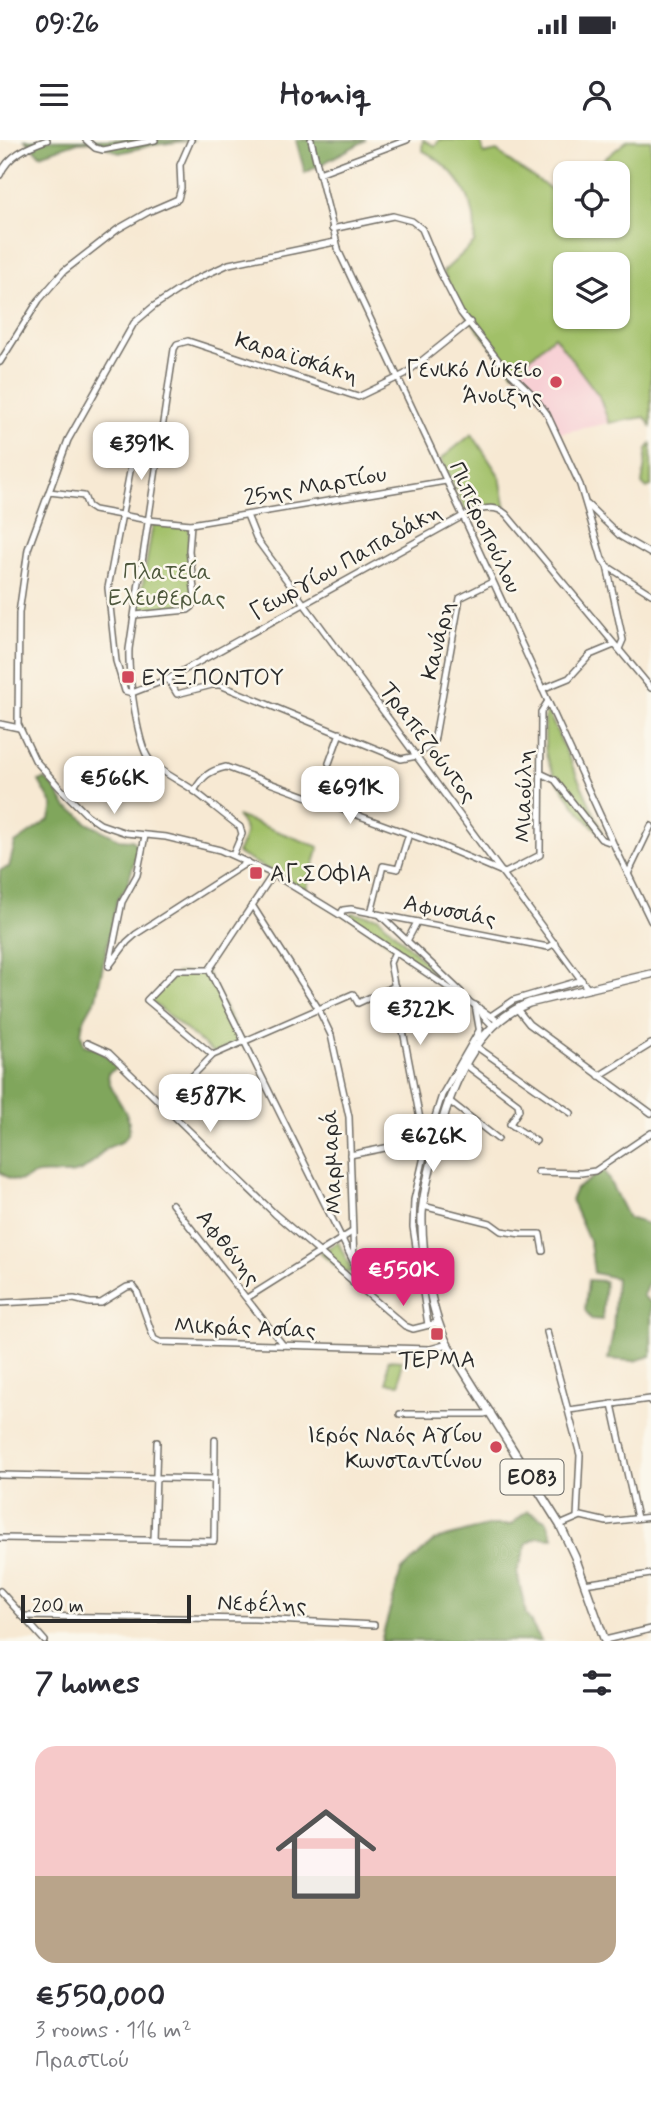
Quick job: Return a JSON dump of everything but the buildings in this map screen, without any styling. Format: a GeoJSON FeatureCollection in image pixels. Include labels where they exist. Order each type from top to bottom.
{"type":"FeatureCollection","features":[{"type":"Feature","properties":{"kind":"main road","name":"ΕΟ83"},"geometry":{"type":"LineString","coordinates":[[605,1641],[575,1557],[560,1525],[437,1323],[423,1237],[423,1206],[435,1146],[449,1100],[466,1065],[494,1021],[535,1002],[651,974]]}},
{"type":"Feature","properties":{"kind":"street"},"geometry":{"type":"LineString","coordinates":[[0,175],[11,158],[26,148],[47,140]]}},
{"type":"Feature","properties":{"kind":"street"},"geometry":{"type":"LineString","coordinates":[[86,140],[95,148],[103,150],[155,140]]}},
{"type":"Feature","properties":{"kind":"street"},"geometry":{"type":"LineString","coordinates":[[0,362],[38,300],[64,271],[118,229],[178,199],[181,188],[180,166],[191,140]]}},
{"type":"Feature","properties":{"kind":"street","name":"Πιπεροπούλου"},"geometry":{"type":"LineString","coordinates":[[311,140],[335,242],[612,844],[651,921]]}},
{"type":"Feature","properties":{"kind":"street"},"geometry":{"type":"LineString","coordinates":[[319,173],[407,140]]}},
{"type":"Feature","properties":{"kind":"street"},"geometry":{"type":"LineString","coordinates":[[332,229],[386,216],[412,221],[418,225],[458,307],[502,365],[531,393],[547,414],[567,453],[588,505],[602,559],[607,566],[651,594]]}},
{"type":"Feature","properties":{"kind":"street"},"geometry":{"type":"LineString","coordinates":[[335,242],[229,264],[192,281],[134,323],[68,440],[28,549],[21,597],[17,676],[19,728],[35,760],[87,815],[111,829],[166,837],[233,855],[273,874],[340,915],[475,1005],[483,1016],[494,1021]]}},
{"type":"Feature","properties":{"kind":"street","name":"Καραϊσκάκη"},"geometry":{"type":"LineString","coordinates":[[159,447],[177,344],[188,341],[351,396],[363,396],[398,379],[470,323]]}},
{"type":"Feature","properties":{"kind":"street"},"geometry":{"type":"LineString","coordinates":[[132,693],[125,691],[116,661],[108,588],[135,445],[159,447],[129,649],[132,693],[148,758],[159,769],[194,791],[242,831],[233,855]]}},
{"type":"Feature","properties":{"kind":"street","name":"25ης Μαρτίου"},"geometry":{"type":"LineString","coordinates":[[49,492],[85,497],[91,509],[148,520],[191,524],[446,481]]}},
{"type":"Feature","properties":{"kind":"street"},"geometry":{"type":"LineString","coordinates":[[588,505],[620,536],[651,554]]}},
{"type":"Feature","properties":{"kind":"street","name":"Γεωργίου Παπαδάκη"},"geometry":{"type":"LineString","coordinates":[[132,693],[168,679],[463,516],[484,509],[500,509],[617,647]]}},
{"type":"Feature","properties":{"kind":"street","name":"Τραπεζούντος"},"geometry":{"type":"LineString","coordinates":[[247,515],[257,540],[489,851],[588,989]]}},
{"type":"Feature","properties":{"kind":"street"},"geometry":{"type":"LineString","coordinates":[[135,615],[188,610],[192,607],[195,596],[189,551],[191,524]]}},
{"type":"Feature","properties":{"kind":"street"},"geometry":{"type":"LineString","coordinates":[[542,689],[569,678],[590,655],[617,647],[623,640],[607,566]]}},
{"type":"Feature","properties":{"kind":"street","name":"Κανάρη"},"geometry":{"type":"LineString","coordinates":[[417,755],[434,741],[460,598],[492,582]]}},
{"type":"Feature","properties":{"kind":"street"},"geometry":{"type":"LineString","coordinates":[[617,647],[651,688]]}},
{"type":"Feature","properties":{"kind":"street"},"geometry":{"type":"LineString","coordinates":[[168,679],[177,694],[220,685],[401,758],[417,755]]}},
{"type":"Feature","properties":{"kind":"street","name":"Μιαούλη"},"geometry":{"type":"LineString","coordinates":[[505,873],[540,855],[541,712],[548,701]]}},
{"type":"Feature","properties":{"kind":"street"},"geometry":{"type":"LineString","coordinates":[[0,724],[19,728]]}},
{"type":"Feature","properties":{"kind":"street"},"geometry":{"type":"LineString","coordinates":[[329,763],[340,733]]}},
{"type":"Feature","properties":{"kind":"street"},"geometry":{"type":"LineString","coordinates":[[194,791],[202,777],[212,770],[226,766],[505,873]]}},
{"type":"Feature","properties":{"kind":"street"},"geometry":{"type":"LineString","coordinates":[[542,774],[555,780],[601,839],[612,844]]}},
{"type":"Feature","properties":{"kind":"street"},"geometry":{"type":"LineString","coordinates":[[628,874],[651,826]]}},
{"type":"Feature","properties":{"kind":"street"},"geometry":{"type":"LineString","coordinates":[[371,913],[383,866],[398,869],[409,834]]}},
{"type":"Feature","properties":{"kind":"street"},"geometry":{"type":"LineString","coordinates":[[145,836],[137,875],[122,902],[109,966],[136,934],[248,862]]}},
{"type":"Feature","properties":{"kind":"street"},"geometry":{"type":"LineString","coordinates":[[478,862],[489,851]]}},
{"type":"Feature","properties":{"kind":"street"},"geometry":{"type":"LineString","coordinates":[[209,970],[273,874]]}},
{"type":"Feature","properties":{"kind":"street","name":"Μαρμαρά"},"geometry":{"type":"LineString","coordinates":[[252,905],[318,1008],[331,1035],[349,1117],[356,1276],[353,1283]]}},
{"type":"Feature","properties":{"kind":"street","name":"Αφυσσιάς"},"geometry":{"type":"LineString","coordinates":[[340,915],[343,909],[548,947],[555,943]]}},
{"type":"Feature","properties":{"kind":"street"},"geometry":{"type":"LineString","coordinates":[[380,915],[494,1021]]}},
{"type":"Feature","properties":{"kind":"street"},"geometry":{"type":"LineString","coordinates":[[407,942],[417,922]]}},
{"type":"Feature","properties":{"kind":"street"},"geometry":{"type":"LineString","coordinates":[[395,952],[390,963],[426,1140]]}},
{"type":"Feature","properties":{"kind":"street"},"geometry":{"type":"LineString","coordinates":[[209,970],[176,970],[147,1000],[213,1055]]}},
{"type":"Feature","properties":{"kind":"street"},"geometry":{"type":"LineString","coordinates":[[209,970],[354,1263]]}},
{"type":"Feature","properties":{"kind":"street"},"geometry":{"type":"LineString","coordinates":[[494,1021],[514,1000],[582,979]]}},
{"type":"Feature","properties":{"kind":"street"},"geometry":{"type":"LineString","coordinates":[[163,1106],[213,1055],[353,994],[359,1003],[395,986]]}},
{"type":"Feature","properties":{"kind":"street"},"geometry":{"type":"LineString","coordinates":[[475,1005],[480,1029],[478,1045],[571,1114]]}},
{"type":"Feature","properties":{"kind":"street"},"geometry":{"type":"LineString","coordinates":[[517,1009],[529,1024],[651,1113]]}},
{"type":"Feature","properties":{"kind":"street"},"geometry":{"type":"LineString","coordinates":[[428,1325],[413,1227],[414,1200],[426,1140],[442,1095],[480,1029]]}},
{"type":"Feature","properties":{"kind":"street"},"geometry":{"type":"LineString","coordinates":[[87,1043],[106,1051],[317,1253],[405,1326],[413,1329],[437,1323]]}},
{"type":"Feature","properties":{"kind":"street"},"geometry":{"type":"LineString","coordinates":[[599,1076],[651,1044]]}},
{"type":"Feature","properties":{"kind":"street"},"geometry":{"type":"LineString","coordinates":[[466,1065],[518,1104],[520,1108],[510,1124],[536,1141]]}},
{"type":"Feature","properties":{"kind":"street"},"geometry":{"type":"LineString","coordinates":[[449,1100],[498,1139]]}},
{"type":"Feature","properties":{"kind":"street"},"geometry":{"type":"LineString","coordinates":[[538,1172],[595,1171],[651,1133]]}},
{"type":"Feature","properties":{"kind":"street"},"geometry":{"type":"LineString","coordinates":[[350,1155],[426,1140]]}},
{"type":"Feature","properties":{"kind":"street","name":"Αφθόνης"},"geometry":{"type":"LineString","coordinates":[[172,1204],[283,1345]]}},
{"type":"Feature","properties":{"kind":"street"},"geometry":{"type":"LineString","coordinates":[[423,1206],[490,1223],[501,1231],[540,1234],[543,1251]]}},
{"type":"Feature","properties":{"kind":"street"},"geometry":{"type":"LineString","coordinates":[[247,1298],[352,1232]]}},
{"type":"Feature","properties":{"kind":"street","name":"Μικράς Ασίας"},"geometry":{"type":"LineString","coordinates":[[0,1303],[74,1299],[101,1303],[133,1286],[154,1339],[160,1342],[430,1349],[448,1345]]}},
{"type":"Feature","properties":{"kind":"street"},"geometry":{"type":"LineString","coordinates":[[547,1332],[580,1455],[578,1517]]}},
{"type":"Feature","properties":{"kind":"street"},"geometry":{"type":"LineString","coordinates":[[270,1344],[273,1333]]}},
{"type":"Feature","properties":{"kind":"street"},"geometry":{"type":"LineString","coordinates":[[569,1410],[650,1399],[651,1402]]}},
{"type":"Feature","properties":{"kind":"street"},"geometry":{"type":"LineString","coordinates":[[612,1404],[637,1518]]}},
{"type":"Feature","properties":{"kind":"street"},"geometry":{"type":"LineString","coordinates":[[400,1414],[491,1412]]}},
{"type":"Feature","properties":{"kind":"street"},"geometry":{"type":"LineString","coordinates":[[0,1538],[214,1541],[215,1440]]}},
{"type":"Feature","properties":{"kind":"street"},"geometry":{"type":"LineString","coordinates":[[154,1540],[157,1442]]}},
{"type":"Feature","properties":{"kind":"street"},"geometry":{"type":"LineString","coordinates":[[0,1475],[214,1479]]}},
{"type":"Feature","properties":{"kind":"street"},"geometry":{"type":"LineString","coordinates":[[560,1525],[578,1517],[588,1516],[607,1522],[651,1517]]}},
{"type":"Feature","properties":{"kind":"street"},"geometry":{"type":"LineString","coordinates":[[584,1584],[651,1574]]}},
{"type":"Feature","properties":{"kind":"street"},"geometry":{"type":"LineString","coordinates":[[0,1591],[45,1641]]}},
{"type":"Feature","properties":{"kind":"street","name":"Νεφέλης"},"geometry":{"type":"LineString","coordinates":[[22,1616],[206,1618],[374,1625]]}},
{"type":"Feature","properties":{"kind":"street"},"geometry":{"type":"LineString","coordinates":[[605,1641],[651,1629]]}},
{"type":"Feature","properties":{"kind":"shaded area","name":"Γενικό Λύκειο Άνοιξης"},"geometry":{"type":"Polygon","coordinates":[[[553,336],[599,396],[609,423],[560,433],[542,402],[513,373],[553,336]]]}},
{"type":"Feature","properties":{"kind":"green space"},"geometry":{"type":"Polygon","coordinates":[[[25,140],[195,140],[153,145],[119,153],[93,141],[78,142],[40,155],[25,140]]]}},
{"type":"Feature","properties":{"kind":"green space"},"geometry":{"type":"Polygon","coordinates":[[[296,140],[366,140],[305,173],[296,140]]]}},
{"type":"Feature","properties":{"kind":"green space"},"geometry":{"type":"Polygon","coordinates":[[[423,140],[435,146],[439,140],[480,140],[484,154],[497,151],[553,190],[553,238],[630,238],[630,161],[602,161],[628,140],[651,140],[651,426],[645,417],[609,423],[599,396],[554,336],[513,373],[467,316],[443,272],[474,243],[473,214],[463,188],[435,158],[422,150],[423,140]]]}},
{"type":"Feature","properties":{"kind":"green space"},"geometry":{"type":"Polygon","coordinates":[[[472,434],[500,477],[506,509],[502,506],[466,511],[441,459],[472,434]]]}},
{"type":"Feature","properties":{"kind":"green space"},"geometry":{"type":"Polygon","coordinates":[[[651,444],[651,486],[646,488],[642,484],[647,449],[651,444]]]}},
{"type":"Feature","properties":{"kind":"green space","name":"Πλατεία Ελευθερίας"},"geometry":{"type":"Polygon","coordinates":[[[153,524],[189,527],[193,598],[188,607],[138,612],[153,524]]]}},
{"type":"Feature","properties":{"kind":"green space"},"geometry":{"type":"Polygon","coordinates":[[[547,710],[603,833],[578,810],[549,762],[545,739],[547,710]]]}},
{"type":"Feature","properties":{"kind":"green space"},"geometry":{"type":"Polygon","coordinates":[[[45,779],[54,787],[67,808],[79,814],[87,823],[119,839],[132,840],[139,846],[127,886],[117,900],[96,998],[83,1021],[81,1033],[84,1045],[98,1049],[119,1067],[108,1073],[109,1080],[127,1117],[129,1131],[124,1140],[109,1147],[81,1171],[70,1174],[39,1174],[18,1181],[0,1172],[0,870],[9,867],[15,843],[50,819],[53,806],[39,781],[45,779]]]}},
{"type":"Feature","properties":{"kind":"green space"},"geometry":{"type":"Polygon","coordinates":[[[237,816],[319,847],[306,890],[237,853],[245,830],[237,816]]]}},
{"type":"Feature","properties":{"kind":"green space"},"geometry":{"type":"Polygon","coordinates":[[[352,913],[378,917],[446,982],[349,916],[352,913]]]}},
{"type":"Feature","properties":{"kind":"green space"},"geometry":{"type":"Polygon","coordinates":[[[207,972],[241,1040],[214,1053],[150,1000],[177,973],[207,972]]]}},
{"type":"Feature","properties":{"kind":"green space"},"geometry":{"type":"Polygon","coordinates":[[[604,1170],[628,1218],[651,1225],[651,1282],[649,1281],[643,1296],[651,1303],[651,1356],[634,1361],[608,1359],[613,1332],[616,1278],[594,1273],[590,1243],[571,1200],[576,1189],[604,1170]]]}},
{"type":"Feature","properties":{"kind":"green space"},"geometry":{"type":"Polygon","coordinates":[[[338,1242],[353,1273],[342,1271],[320,1253],[338,1242]]]}},
{"type":"Feature","properties":{"kind":"green space"},"geometry":{"type":"Polygon","coordinates":[[[588,1280],[605,1281],[602,1320],[591,1319],[585,1310],[588,1280]]]}},
{"type":"Feature","properties":{"kind":"green space"},"geometry":{"type":"Polygon","coordinates":[[[388,1360],[401,1361],[400,1384],[387,1383],[388,1360]]]}},
{"type":"Feature","properties":{"kind":"green space"},"geometry":{"type":"Polygon","coordinates":[[[527,1511],[547,1521],[553,1538],[539,1537],[527,1543],[517,1572],[526,1614],[541,1641],[381,1641],[401,1571],[435,1540],[490,1525],[511,1525],[527,1511]]]}},
{"type":"Feature","properties":{"kind":"place","name":"Γενικό Λύκειο Άνοιξης"},"geometry":{"type":"Point","coordinates":[556,382]}},
{"type":"Feature","properties":{"kind":"place","name":"ΕΥΞ.ΠΟΝΤΟΥ"},"geometry":{"type":"Point","coordinates":[128,677]}},
{"type":"Feature","properties":{"kind":"place","name":"ΑΓ.ΣΟΦΙΑ"},"geometry":{"type":"Point","coordinates":[256,873]}},
{"type":"Feature","properties":{"kind":"place","name":"ΤΕΡΜΑ"},"geometry":{"type":"Point","coordinates":[437,1334]}},
{"type":"Feature","properties":{"kind":"place","name":"Ιερός Ναός Αγίου Κωνσταντίνου"},"geometry":{"type":"Point","coordinates":[496,1447]}}]}
